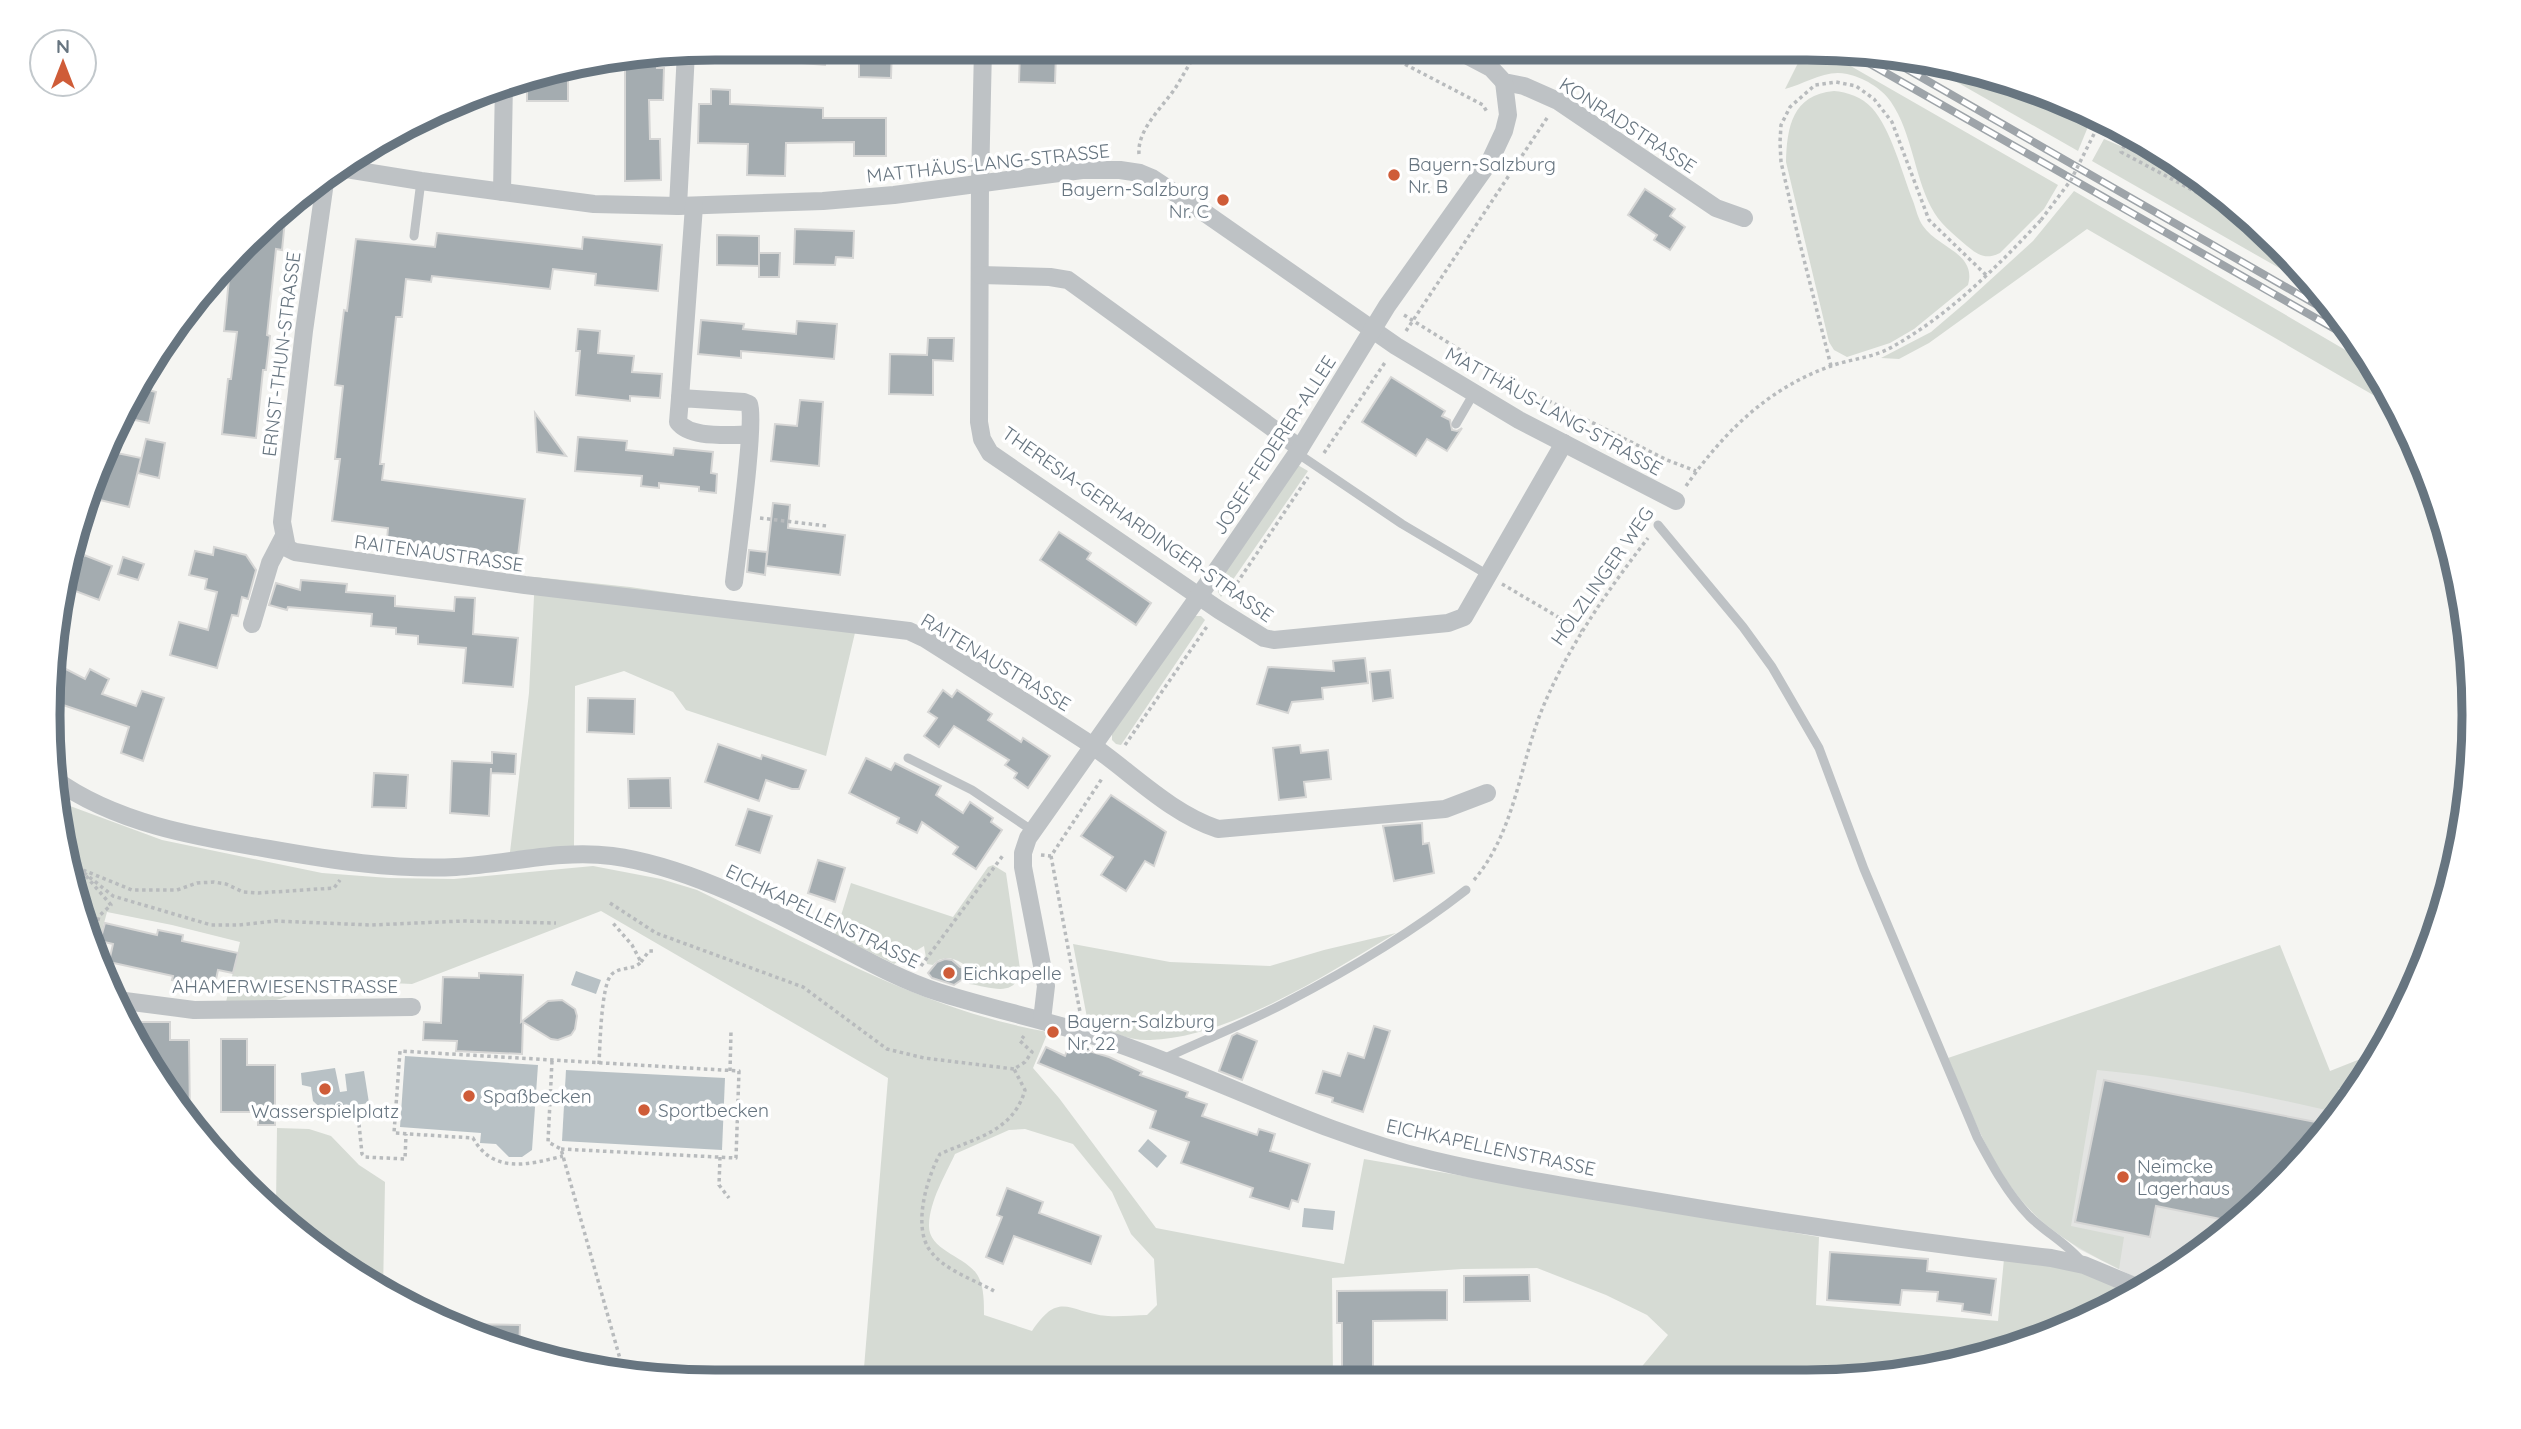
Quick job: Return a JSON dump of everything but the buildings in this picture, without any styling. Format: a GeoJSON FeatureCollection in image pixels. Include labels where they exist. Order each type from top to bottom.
{"type":"FeatureCollection","features":[{"type":"Feature","properties":{"kind":"street","name":"THERESIA-GERHARDINGER-STRASSE"},"geometry":{"type":"LineString","coordinates":[[983,60],[979,422],[982,439],[990,453],[1199,596],[1264,638],[1274,640],[1448,622],[1464,617],[1564,443]]}},
{"type":"Feature","properties":{"kind":"street","name":"KONRADSTRASSE"},"geometry":{"type":"LineString","coordinates":[[1476,60],[1491,68],[1504,82],[1524,86],[1558,102],[1716,208],[1744,218]]}},
{"type":"Feature","properties":{"kind":"street"},"geometry":{"type":"LineString","coordinates":[[686,61],[686,206],[678,422],[683,428],[693,432],[749,435]]}},
{"type":"Feature","properties":{"kind":"street","name":"JOSEF-FEDERER-ALLEE"},"geometry":{"type":"LineString","coordinates":[[1023,853],[1033,831],[1299,450],[1387,306],[1490,161],[1504,131],[1508,115],[1504,82]]}},
{"type":"Feature","properties":{"kind":"street"},"geometry":{"type":"LineString","coordinates":[[502,192],[504,94]]}},
{"type":"Feature","properties":{"kind":"street","name":"MATTHÄUS-LANG-STRASSE"},"geometry":{"type":"LineString","coordinates":[[351,170],[594,204],[686,206],[823,201],[894,195],[1082,170],[1140,173],[1205,213],[1373,330],[1475,393],[1675,501]]}},
{"type":"Feature","properties":{"kind":"street","name":"ERNST-THUN-STRASSE"},"geometry":{"type":"LineString","coordinates":[[252,624],[271,563],[285,543],[282,522],[304,331],[325,189]]}},
{"type":"Feature","properties":{"kind":"street"},"geometry":{"type":"LineString","coordinates":[[980,275],[1068,280],[1299,450]]}},
{"type":"Feature","properties":{"kind":"street"},"geometry":{"type":"LineString","coordinates":[[680,398],[749,404],[751,410],[734,582]]}},
{"type":"Feature","properties":{"kind":"street","name":"RAITENAUSTRASSE"},"geometry":{"type":"LineString","coordinates":[[285,543],[310,556],[525,586],[909,631],[1092,746],[1171,805],[1206,825],[1219,829],[1445,809],[1488,793]]}},
{"type":"Feature","properties":{"kind":"street","name":"EICHKAPELLENSTRASSE"},"geometry":{"type":"LineString","coordinates":[[64,786],[104,807],[186,834],[353,864],[451,867],[578,854],[631,859],[696,880],[752,903],[815,933],[883,971],[910,982],[957,998],[1050,1022],[1161,1060],[1359,1139],[1434,1160],[1598,1192],[1806,1227],[2051,1258],[2084,1265],[2130,1284]]}},
{"type":"Feature","properties":{"kind":"street"},"geometry":{"type":"LineString","coordinates":[[1023,853],[1033,929],[1050,1022]]}},
{"type":"Feature","properties":{"kind":"street","name":"AHAMERWIESENSTRASSE"},"geometry":{"type":"LineString","coordinates":[[126,1002],[194,1016],[412,1007]]}},
{"type":"Feature","properties":{"kind":"lane"},"geometry":{"type":"LineString","coordinates":[[414,236],[421,181]]}},
{"type":"Feature","properties":{"kind":"lane"},"geometry":{"type":"LineString","coordinates":[[1456,424],[1475,393]]}},
{"type":"Feature","properties":{"kind":"lane"},"geometry":{"type":"LineString","coordinates":[[1299,450],[1402,524],[1488,575]]}},
{"type":"Feature","properties":{"kind":"lane"},"geometry":{"type":"LineString","coordinates":[[1658,525],[1765,657],[1819,748],[1864,869],[1988,1158],[2014,1200],[2031,1218],[2073,1251],[2084,1265]]}},
{"type":"Feature","properties":{"kind":"lane"},"geometry":{"type":"LineString","coordinates":[[908,758],[972,790],[1033,831]]}},
{"type":"Feature","properties":{"kind":"lane"},"geometry":{"type":"LineString","coordinates":[[1161,1060],[1304,992],[1443,908],[1466,890]]}},
{"type":"Feature","properties":{"kind":"path"},"geometry":{"type":"LineString","coordinates":[[1140,173],[1138,144],[1192,60]]}},
{"type":"Feature","properties":{"kind":"path"},"geometry":{"type":"LineString","coordinates":[[1397,60],[1483,106],[1489,123]]}},
{"type":"Feature","properties":{"kind":"path"},"geometry":{"type":"LineString","coordinates":[[1831,366],[1787,187],[1780,142],[1782,124],[1790,107],[1815,85],[1836,82],[1856,86],[1874,99],[1892,122],[1929,220],[1986,275]]}},
{"type":"Feature","properties":{"kind":"path","name":"HÖLZLINGER WEG"},"geometry":{"type":"LineString","coordinates":[[1675,501],[1696,471],[1758,404],[1831,366],[1888,350],[1920,331],[1958,302],[2009,255],[2041,220],[2071,180],[2097,128]]}},
{"type":"Feature","properties":{"kind":"path"},"geometry":{"type":"LineString","coordinates":[[2126,143],[2121,152],[2211,200]]}},
{"type":"Feature","properties":{"kind":"path"},"geometry":{"type":"LineString","coordinates":[[1387,306],[1414,320],[1513,383],[1667,460],[1696,471]]}},
{"type":"Feature","properties":{"kind":"path"},"geometry":{"type":"LineString","coordinates":[[741,515],[827,526]]}},
{"type":"Feature","properties":{"kind":"path","name":"HÖLZLINGER WEG"},"geometry":{"type":"LineString","coordinates":[[1466,890],[1487,865],[1503,836],[1542,710],[1559,670],[1582,631],[1658,525]]}},
{"type":"Feature","properties":{"kind":"path"},"geometry":{"type":"LineString","coordinates":[[1488,575],[1582,631]]}},
{"type":"Feature","properties":{"kind":"path"},"geometry":{"type":"LineString","coordinates":[[910,982],[1006,850],[1023,853]]}},
{"type":"Feature","properties":{"kind":"path"},"geometry":{"type":"LineString","coordinates":[[1051,856],[1083,1033]]}},
{"type":"Feature","properties":{"kind":"path"},"geometry":{"type":"LineString","coordinates":[[80,869],[132,890],[177,890],[197,883],[214,883],[226,884],[243,892],[258,893],[334,887],[353,864]]}},
{"type":"Feature","properties":{"kind":"path"},"geometry":{"type":"LineString","coordinates":[[80,869],[113,896],[211,925],[275,921],[371,925],[463,921],[556,923]]}},
{"type":"Feature","properties":{"kind":"path"},"geometry":{"type":"LineString","coordinates":[[80,869],[111,905],[99,916],[96,929]]}},
{"type":"Feature","properties":{"kind":"path"},"geometry":{"type":"LineString","coordinates":[[610,903],[656,933],[803,987],[887,1049],[936,1059],[1014,1069],[1025,1062],[1032,1052],[1020,1041],[1024,1035],[1040,1035],[1050,1022]]}},
{"type":"Feature","properties":{"kind":"path"},"geometry":{"type":"LineString","coordinates":[[612,922],[632,945],[641,962]]}},
{"type":"Feature","properties":{"kind":"path"},"geometry":{"type":"LineString","coordinates":[[599,1064],[602,1012],[609,977],[614,972],[636,967],[649,951],[654,951]]}},
{"type":"Feature","properties":{"kind":"path"},"geometry":{"type":"LineString","coordinates":[[730,1070],[731,1031]]}},
{"type":"Feature","properties":{"kind":"path"},"geometry":{"type":"LineString","coordinates":[[552,1061],[548,1142],[561,1149],[736,1158],[739,1071],[400,1051],[394,1133],[473,1139],[489,1159],[500,1162],[538,1163],[563,1156]]}},
{"type":"Feature","properties":{"kind":"path"},"geometry":{"type":"LineString","coordinates":[[994,1291],[951,1268],[928,1248],[923,1224],[924,1191],[940,1154],[983,1136],[1002,1126],[1013,1116],[1025,1090],[1014,1069]]}},
{"type":"Feature","properties":{"kind":"path"},"geometry":{"type":"LineString","coordinates":[[359,1124],[362,1154],[365,1157],[405,1159],[406,1134]]}},
{"type":"Feature","properties":{"kind":"path"},"geometry":{"type":"LineString","coordinates":[[561,1149],[621,1363]]}},
{"type":"Feature","properties":{"kind":"path"},"geometry":{"type":"LineString","coordinates":[[720,1157],[719,1185],[729,1198]]}},
{"type":"Feature","properties":{"kind":"shaded area"},"geometry":{"type":"Polygon","coordinates":[[[1800,60],[1842,61],[2058,185],[2044,209],[2000,253],[1982,256],[1967,246],[1934,213],[1925,194],[1904,127],[1891,102],[1882,92],[1859,78],[1839,73],[1823,75],[1785,89],[1800,60]]]}},
{"type":"Feature","properties":{"kind":"shaded area"},"geometry":{"type":"Polygon","coordinates":[[[1943,74],[2017,94],[2089,124],[2078,151],[1943,74]]]}},
{"type":"Feature","properties":{"kind":"shaded area"},"geometry":{"type":"Polygon","coordinates":[[[1834,91],[1859,98],[1879,117],[1896,152],[1921,223],[1930,234],[1962,258],[1969,274],[1968,285],[1914,329],[1890,343],[1847,357],[1834,350],[1829,342],[1786,162],[1791,125],[1801,106],[1820,94],[1834,91]]]}},
{"type":"Feature","properties":{"kind":"shaded area"},"geometry":{"type":"Polygon","coordinates":[[[2104,139],[2130,150],[2132,146],[2134,147],[2205,195],[2270,251],[2292,276],[2092,161],[2104,139]]]}},
{"type":"Feature","properties":{"kind":"shaded area"},"geometry":{"type":"Polygon","coordinates":[[[2074,191],[2353,355],[2380,399],[2087,229],[1929,343],[1899,359],[1881,358],[1931,332],[2033,241],[2074,191]]]}},
{"type":"Feature","properties":{"kind":"shaded area"},"geometry":{"type":"Polygon","coordinates":[[[1296,464],[1308,471],[1221,597],[1217,582],[1296,464]]]}},
{"type":"Feature","properties":{"kind":"shaded area"},"geometry":{"type":"Polygon","coordinates":[[[535,577],[630,587],[858,620],[826,756],[686,710],[673,692],[624,671],[575,686],[574,846],[510,852],[529,693],[535,577]]]}},
{"type":"Feature","properties":{"kind":"shaded area"},"geometry":{"type":"Polygon","coordinates":[[[1193,616],[1201,616],[1205,620],[1121,745],[1116,744],[1112,740],[1112,734],[1193,616]]]}},
{"type":"Feature","properties":{"kind":"shaded area"},"geometry":{"type":"Polygon","coordinates":[[[65,803],[162,840],[322,873],[454,879],[593,866],[661,879],[697,890],[912,992],[1002,1022],[1048,1032],[1033,1068],[1059,1098],[1156,1228],[1344,1264],[1364,1159],[1819,1237],[1816,1305],[1998,1321],[2004,1259],[2086,1272],[2124,1287],[2057,1320],[2017,1335],[1934,1357],[1849,1368],[1639,1370],[1668,1335],[1647,1315],[1606,1295],[1537,1268],[1462,1269],[1332,1278],[1333,1370],[864,1370],[888,1078],[601,911],[412,984],[306,979],[300,988],[281,999],[259,1002],[226,1002],[240,942],[107,912],[100,940],[82,884],[65,803]],[[1025,1129],[1009,1130],[955,1154],[932,1206],[930,1234],[935,1242],[967,1264],[979,1278],[983,1291],[984,1315],[1032,1331],[1042,1318],[1058,1307],[1108,1316],[1147,1315],[1157,1305],[1154,1259],[1131,1234],[1112,1192],[1073,1144],[1025,1129]]]}},
{"type":"Feature","properties":{"kind":"shaded area"},"geometry":{"type":"Polygon","coordinates":[[[993,865],[1006,873],[1020,969],[1018,978],[1008,988],[969,984],[973,974],[965,965],[954,959],[927,964],[924,946],[894,964],[835,935],[851,883],[953,917],[988,867],[993,865]]]}},
{"type":"Feature","properties":{"kind":"shaded area"},"geometry":{"type":"Polygon","coordinates":[[[1396,933],[1310,984],[1245,1016],[1181,1036],[1150,1040],[1126,1037],[1088,1023],[1073,944],[1170,962],[1270,966],[1396,933]]]}},
{"type":"Feature","properties":{"kind":"shaded area"},"geometry":{"type":"Polygon","coordinates":[[[2280,945],[2330,1071],[2364,1057],[2346,1085],[2338,1089],[2342,1090],[2328,1110],[2187,1082],[2097,1070],[2071,1226],[2124,1237],[2119,1269],[2090,1254],[2045,1224],[2012,1188],[1976,1125],[1948,1058],[2280,945]]]}},
{"type":"Feature","properties":{"kind":"shaded area"},"geometry":{"type":"Polygon","coordinates":[[[576,971],[601,980],[596,994],[571,985],[576,971]]]}},
{"type":"Feature","properties":{"kind":"shaded area"},"geometry":{"type":"Polygon","coordinates":[[[2064,1035],[2342,1091],[2270,1178],[2205,1234],[2138,1279],[2079,1249],[2033,1213],[2064,1035]]]}},
{"type":"Feature","properties":{"kind":"shaded area","name":"Spaßbecken"},"geometry":{"type":"Polygon","coordinates":[[[405,1056],[538,1065],[532,1150],[522,1157],[509,1157],[496,1144],[480,1143],[481,1133],[400,1127],[405,1056]]]}},
{"type":"Feature","properties":{"kind":"shaded area","name":"Wasserspielplatz"},"geometry":{"type":"Polygon","coordinates":[[[335,1068],[340,1092],[347,1091],[345,1074],[364,1071],[369,1103],[343,1107],[343,1113],[327,1114],[313,1101],[311,1087],[302,1085],[301,1073],[335,1068]]]}},
{"type":"Feature","properties":{"kind":"shaded area","name":"Sportbecken"},"geometry":{"type":"Polygon","coordinates":[[[566,1070],[725,1078],[722,1150],[562,1141],[566,1070]]]}},
{"type":"Feature","properties":{"kind":"shaded area"},"geometry":{"type":"Polygon","coordinates":[[[277,1128],[309,1129],[331,1136],[359,1165],[385,1182],[383,1280],[316,1234],[276,1201],[277,1128]]]}},
{"type":"Feature","properties":{"kind":"shaded area"},"geometry":{"type":"Polygon","coordinates":[[[1148,1139],[1167,1156],[1157,1168],[1138,1151],[1148,1139]]]}},
{"type":"Feature","properties":{"kind":"shaded area"},"geometry":{"type":"Polygon","coordinates":[[[1304,1208],[1335,1211],[1333,1230],[1302,1227],[1304,1208]]]}},
{"type":"Feature","properties":{"kind":"railway"},"geometry":{"type":"LineString","coordinates":[[1868,63],[2336,329]]}},
{"type":"Feature","properties":{"kind":"railway"},"geometry":{"type":"LineString","coordinates":[[1903,67],[2317,305]]}},
{"type":"Feature","properties":{"kind":"place","name":"Bayern-Salzburg Nr. B"},"geometry":{"type":"Point","coordinates":[1394,175]}},
{"type":"Feature","properties":{"kind":"place","name":"Bayern-Salzburg Nr. C"},"geometry":{"type":"Point","coordinates":[1223,200]}},
{"type":"Feature","properties":{"kind":"place","name":"Eichkapelle"},"geometry":{"type":"Point","coordinates":[949,973]}},
{"type":"Feature","properties":{"kind":"place","name":"Bayern-Salzburg Nr. 22"},"geometry":{"type":"Point","coordinates":[1053,1032]}},
{"type":"Feature","properties":{"kind":"place","name":"Wasserspielplatz"},"geometry":{"type":"Point","coordinates":[325,1089]}},
{"type":"Feature","properties":{"kind":"place","name":"Spaßbecken"},"geometry":{"type":"Point","coordinates":[469,1096]}},
{"type":"Feature","properties":{"kind":"place","name":"Sportbecken"},"geometry":{"type":"Point","coordinates":[644,1110]}},
{"type":"Feature","properties":{"kind":"place","name":"Neimcke Lagerhaus"},"geometry":{"type":"Point","coordinates":[2123,1177]}}]}
